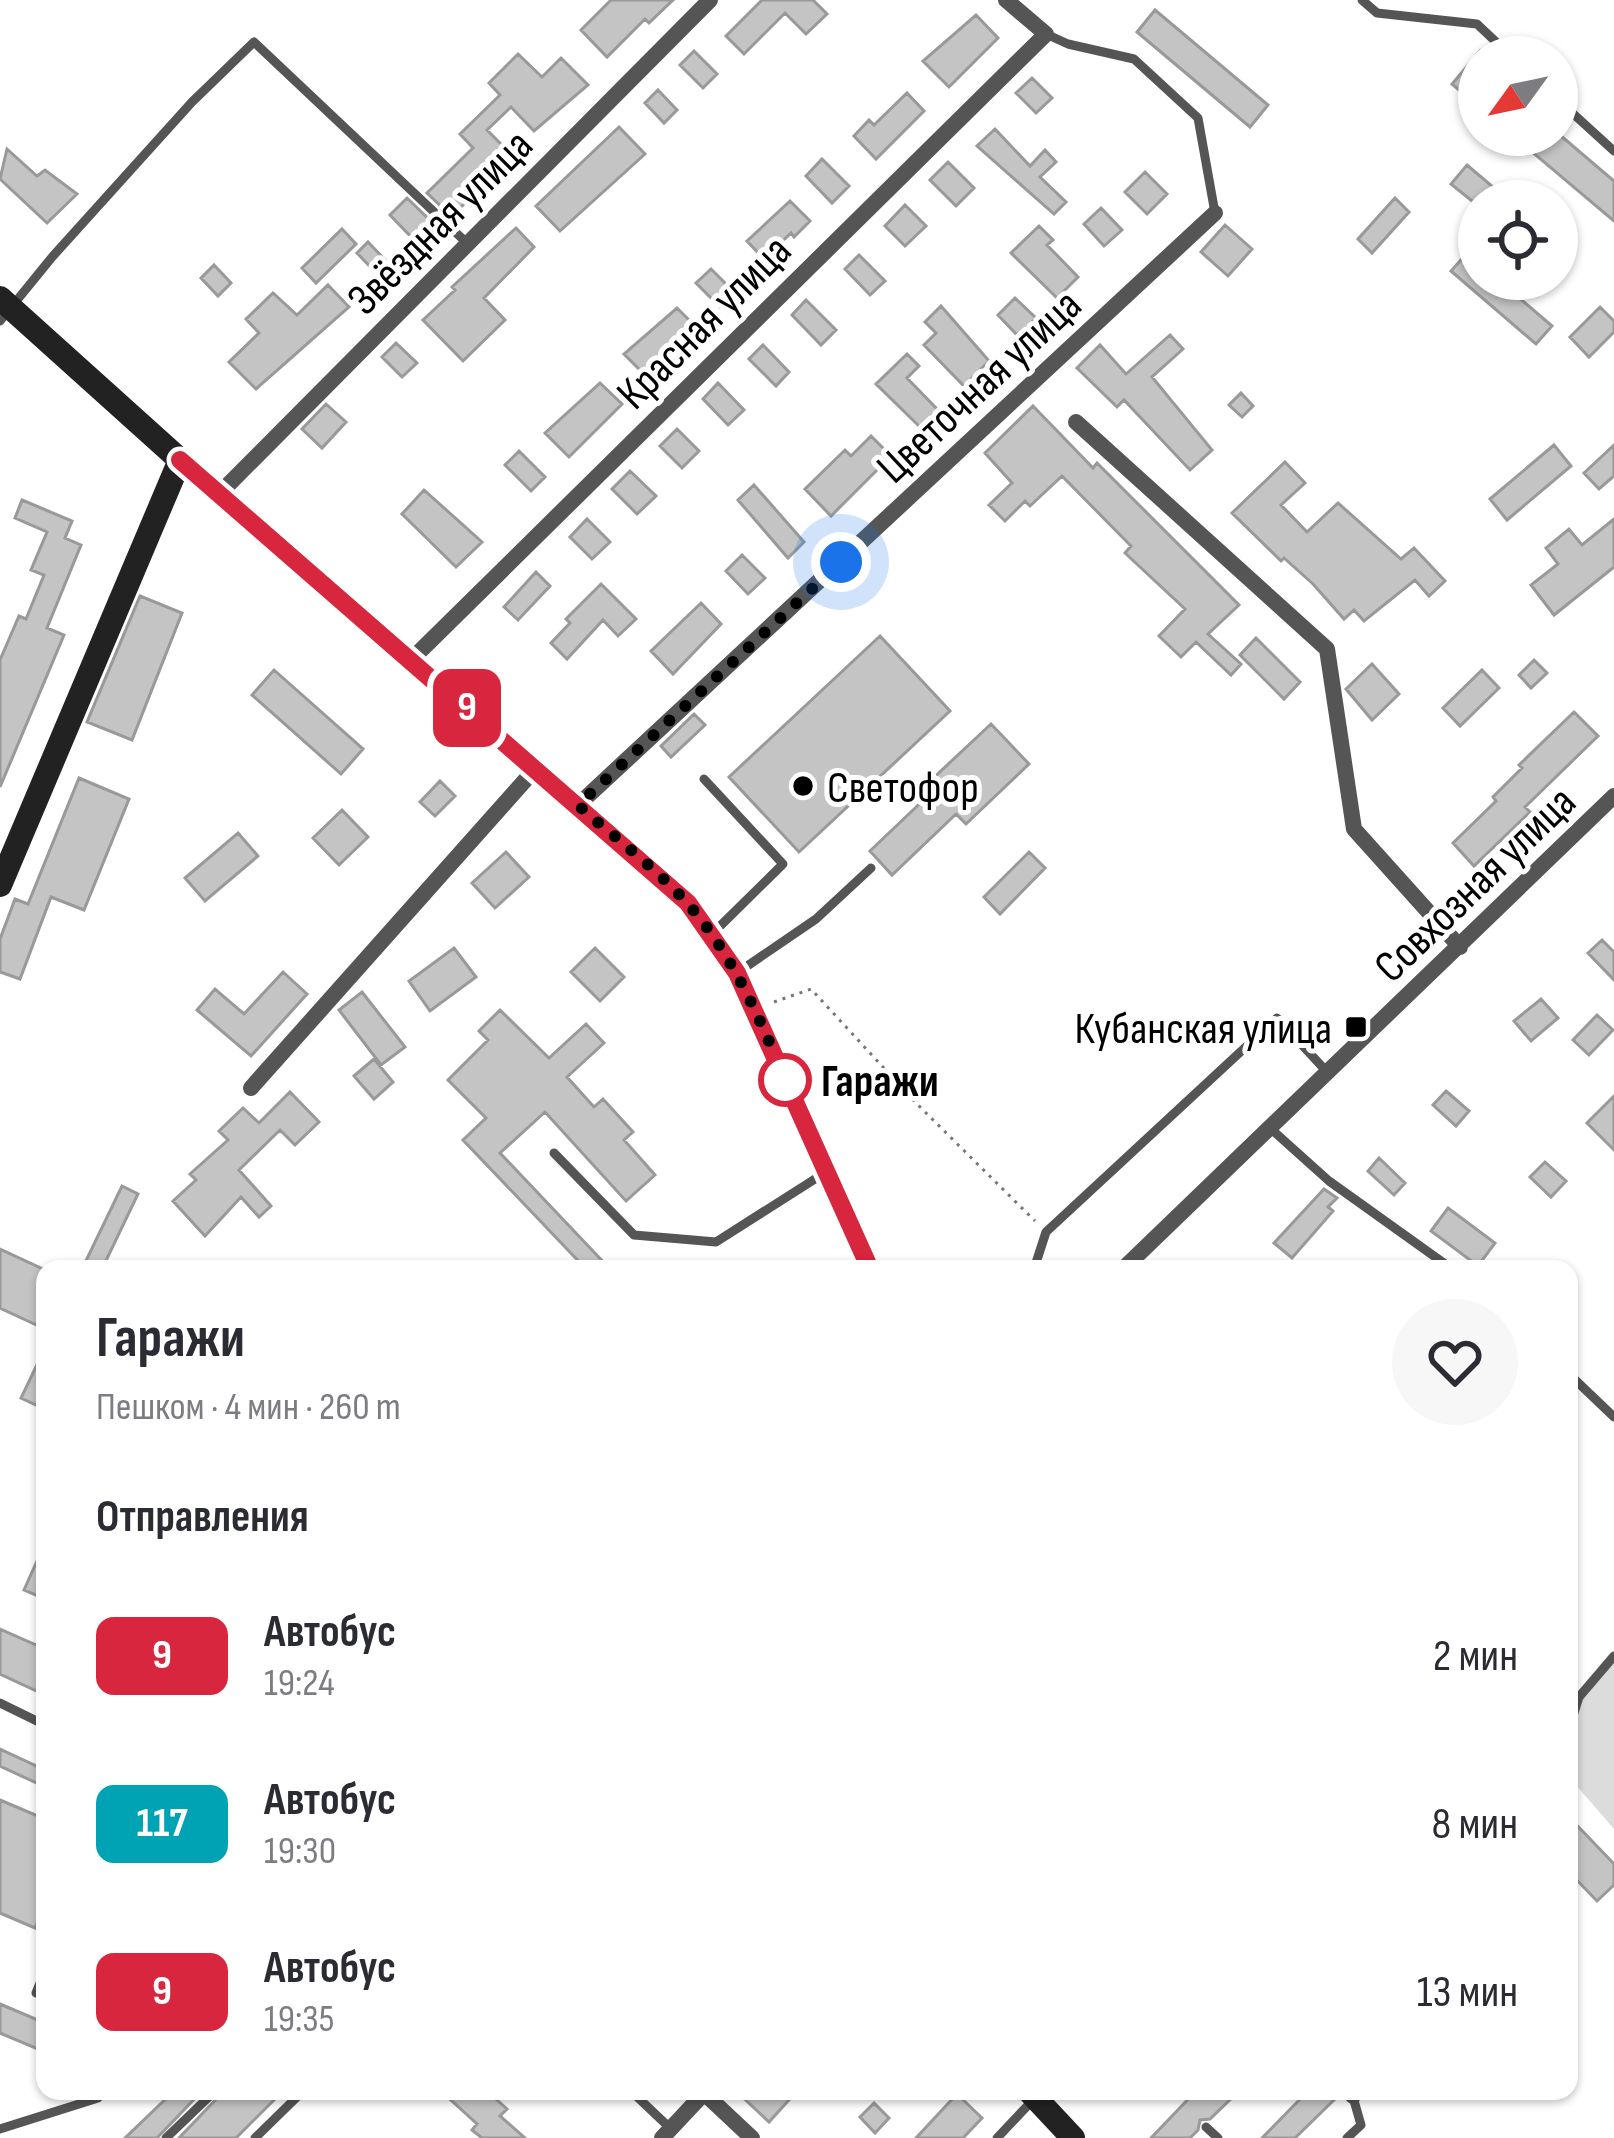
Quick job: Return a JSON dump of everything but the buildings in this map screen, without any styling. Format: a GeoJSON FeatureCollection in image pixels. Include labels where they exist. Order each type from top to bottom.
{"type":"FeatureCollection","features":[{"type":"Feature","properties":{"kind":"main road"},"geometry":{"type":"LineString","coordinates":[[3,308],[688,903],[737,973],[863,1260]]}},
{"type":"Feature","properties":{"kind":"main road"},"geometry":{"type":"LineString","coordinates":[[0,885],[180,460]]}},
{"type":"Feature","properties":{"kind":"main road"},"geometry":{"type":"LineString","coordinates":[[1038,2100],[1073,2138]]}},
{"type":"Feature","properties":{"kind":"street","name":"Звёздная улица"},"geometry":{"type":"LineString","coordinates":[[219,494],[710,0]]}},
{"type":"Feature","properties":{"kind":"street"},"geometry":{"type":"LineString","coordinates":[[1006,0],[1046,34]]}},
{"type":"Feature","properties":{"kind":"street","name":"Красная улица"},"geometry":{"type":"LineString","coordinates":[[411,660],[1046,34]]}},
{"type":"Feature","properties":{"kind":"street","name":"Цветочная улица"},"geometry":{"type":"LineString","coordinates":[[578,805],[1215,212]]}},
{"type":"Feature","properties":{"kind":"street"},"geometry":{"type":"LineString","coordinates":[[1076,422],[1327,649],[1354,829],[1460,947]]}},
{"type":"Feature","properties":{"kind":"street"},"geometry":{"type":"LineString","coordinates":[[251,1088],[536,768]]}},
{"type":"Feature","properties":{"kind":"street","name":"Совхозная улица"},"geometry":{"type":"LineString","coordinates":[[1132,1260],[1614,796]]}},
{"type":"Feature","properties":{"kind":"street"},"geometry":{"type":"LineString","coordinates":[[667,2134],[698,2100]]}},
{"type":"Feature","properties":{"kind":"street"},"geometry":{"type":"LineString","coordinates":[[713,2100],[752,2138]]}},
{"type":"Feature","properties":{"kind":"lane"},"geometry":{"type":"LineString","coordinates":[[1362,0],[1377,13],[1477,25],[1489,36]]}},
{"type":"Feature","properties":{"kind":"lane"},"geometry":{"type":"LineString","coordinates":[[1046,34],[1068,44],[1134,59],[1198,118],[1215,212]]}},
{"type":"Feature","properties":{"kind":"lane"},"geometry":{"type":"LineString","coordinates":[[3,308],[176,119],[254,42],[468,244]]}},
{"type":"Feature","properties":{"kind":"lane"},"geometry":{"type":"LineString","coordinates":[[1578,119],[1614,152]]}},
{"type":"Feature","properties":{"kind":"lane"},"geometry":{"type":"LineString","coordinates":[[704,778],[783,865],[712,935]]}},
{"type":"Feature","properties":{"kind":"lane"},"geometry":{"type":"LineString","coordinates":[[737,973],[816,919],[871,868]]}},
{"type":"Feature","properties":{"kind":"lane"},"geometry":{"type":"LineString","coordinates":[[1037,1260],[1046,1232],[1277,1018],[1328,1073]]}},
{"type":"Feature","properties":{"kind":"lane"},"geometry":{"type":"LineString","coordinates":[[1270,1128],[1329,1181],[1440,1260]]}},
{"type":"Feature","properties":{"kind":"lane"},"geometry":{"type":"LineString","coordinates":[[554,1153],[634,1234],[716,1242],[826,1172]]}},
{"type":"Feature","properties":{"kind":"lane"},"geometry":{"type":"LineString","coordinates":[[1578,1383],[1614,1417]]}},
{"type":"Feature","properties":{"kind":"lane"},"geometry":{"type":"LineString","coordinates":[[1578,1703],[1614,1656]]}},
{"type":"Feature","properties":{"kind":"lane"},"geometry":{"type":"LineString","coordinates":[[0,1705],[36,1721]]}},
{"type":"Feature","properties":{"kind":"lane"},"geometry":{"type":"LineString","coordinates":[[0,2128],[91,2100]]}},
{"type":"Feature","properties":{"kind":"lane"},"geometry":{"type":"LineString","coordinates":[[166,2138],[206,2100]]}},
{"type":"Feature","properties":{"kind":"lane"},"geometry":{"type":"LineString","coordinates":[[255,2138],[294,2100]]}},
{"type":"Feature","properties":{"kind":"lane"},"geometry":{"type":"LineString","coordinates":[[639,2100],[667,2134]]}},
{"type":"Feature","properties":{"kind":"lane"},"geometry":{"type":"LineString","coordinates":[[997,2138],[1028,2100]]}},
{"type":"Feature","properties":{"kind":"lane"},"geometry":{"type":"LineString","coordinates":[[1347,2138],[1360,2126],[1353,2100]]}},
{"type":"Feature","properties":{"kind":"lane"},"geometry":{"type":"LineString","coordinates":[[1010,2138],[1012,2121]]}},
{"type":"Feature","properties":{"kind":"lane"},"geometry":{"type":"LineString","coordinates":[[1206,2127],[1218,2138]]}},
{"type":"Feature","properties":{"kind":"path"},"geometry":{"type":"LineString","coordinates":[[754,1010],[811,989],[917,1104],[1046,1232]]}},
{"type":"Feature","properties":{"kind":"shaded area"},"geometry":{"type":"Polygon","coordinates":[[[1614,1656],[1614,1829],[1578,1787],[1578,1707],[1614,1656]]]}},
{"type":"Feature","properties":{"kind":"bus line","name":"9"},"geometry":{"type":"LineString","coordinates":[[180,460],[688,903],[737,973],[866,1260]]}},
{"type":"Feature","properties":{"kind":"place","name":"Светофор"},"geometry":{"type":"Point","coordinates":[803,786]}},
{"type":"Feature","properties":{"kind":"place","name":"Кубанская улица"},"geometry":{"type":"Point","coordinates":[1356,1027]}},
{"type":"Feature","properties":{"kind":"place","name":"Гаражи"},"geometry":{"type":"Point","coordinates":[785,1080]}},
{"type":"Feature","properties":{"kind":"route"},"geometry":{"type":"LineString","coordinates":[[785,1080],[790,1090],[737,973],[688,903],[578,805],[841,562]]}}]}
